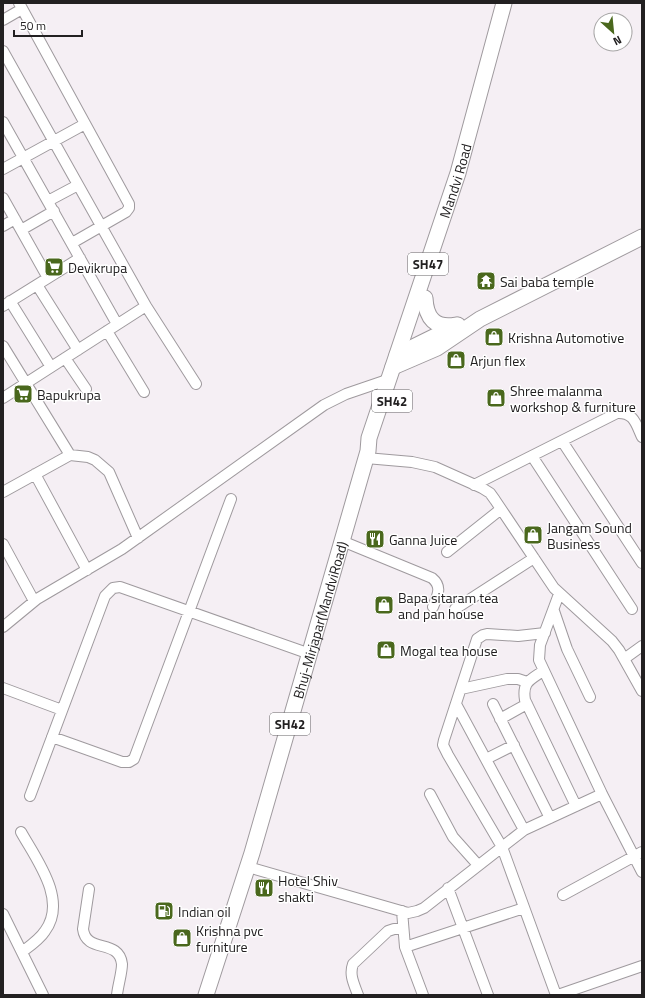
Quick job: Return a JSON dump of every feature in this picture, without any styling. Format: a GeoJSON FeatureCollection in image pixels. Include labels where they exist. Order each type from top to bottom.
{"type":"FeatureCollection","features":[{"type":"Feature","properties":{"kind":"main road","name":"Mandvi Road"},"geometry":{"type":"LineString","coordinates":[[399,363],[458,173],[504,3]]}},
{"type":"Feature","properties":{"kind":"main road","name":"Bhuj-Mirjapar(MandviRoad)"},"geometry":{"type":"LineString","coordinates":[[206,995],[248,867],[367,454],[369,438],[425,298],[438,256],[458,173]]}},
{"type":"Feature","properties":{"kind":"main road"},"geometry":{"type":"LineString","coordinates":[[399,363],[437,348],[480,319],[642,236]]}},
{"type":"Feature","properties":{"kind":"main road"},"geometry":{"type":"LineString","coordinates":[[425,298],[426,309],[429,316],[443,326],[480,319]]}},
{"type":"Feature","properties":{"kind":"main road"},"geometry":{"type":"LineString","coordinates":[[399,363],[459,324]]}},
{"type":"Feature","properties":{"kind":"main road","name":"Bhuj-Mirjapar(MandviRoad)"},"geometry":{"type":"LineString","coordinates":[[367,454],[377,440],[399,363]]}},
{"type":"Feature","properties":{"kind":"street"},"geometry":{"type":"LineString","coordinates":[[3,20],[20,6],[129,204],[129,208],[126,212],[72,243]]}},
{"type":"Feature","properties":{"kind":"street"},"geometry":{"type":"LineString","coordinates":[[3,51],[146,306],[196,384]]}},
{"type":"Feature","properties":{"kind":"street"},"geometry":{"type":"LineString","coordinates":[[3,122],[117,324]]}},
{"type":"Feature","properties":{"kind":"street"},"geometry":{"type":"LineString","coordinates":[[3,169],[85,124]]}},
{"type":"Feature","properties":{"kind":"street"},"geometry":{"type":"LineString","coordinates":[[48,201],[78,185]]}},
{"type":"Feature","properties":{"kind":"street"},"geometry":{"type":"LineString","coordinates":[[3,198],[48,278]]}},
{"type":"Feature","properties":{"kind":"street"},"geometry":{"type":"LineString","coordinates":[[21,230],[54,211]]}},
{"type":"Feature","properties":{"kind":"street"},"geometry":{"type":"LineString","coordinates":[[3,226],[15,220]]}},
{"type":"Feature","properties":{"kind":"street"},"geometry":{"type":"LineString","coordinates":[[51,367],[7,304],[80,258]]}},
{"type":"Feature","properties":{"kind":"street"},"geometry":{"type":"LineString","coordinates":[[37,285],[78,350]]}},
{"type":"Feature","properties":{"kind":"street"},"geometry":{"type":"LineString","coordinates":[[3,398],[146,306]]}},
{"type":"Feature","properties":{"kind":"street"},"geometry":{"type":"LineString","coordinates":[[107,331],[144,392]]}},
{"type":"Feature","properties":{"kind":"street"},"geometry":{"type":"LineString","coordinates":[[3,346],[70,455]]}},
{"type":"Feature","properties":{"kind":"street"},"geometry":{"type":"LineString","coordinates":[[65,358],[86,389]]}},
{"type":"Feature","properties":{"kind":"street"},"geometry":{"type":"LineString","coordinates":[[3,627],[34,601],[138,538],[324,405],[399,363]]}},
{"type":"Feature","properties":{"kind":"street"},"geometry":{"type":"LineString","coordinates":[[474,485],[617,413],[625,413],[631,416],[642,437]]}},
{"type":"Feature","properties":{"kind":"street"},"geometry":{"type":"LineString","coordinates":[[562,441],[642,563]]}},
{"type":"Feature","properties":{"kind":"street"},"geometry":{"type":"LineString","coordinates":[[367,454],[434,467],[490,493],[560,594],[612,641],[642,691]]}},
{"type":"Feature","properties":{"kind":"street"},"geometry":{"type":"LineString","coordinates":[[3,492],[70,455],[88,457],[95,460],[109,472],[138,538]]}},
{"type":"Feature","properties":{"kind":"street"},"geometry":{"type":"LineString","coordinates":[[532,456],[632,609]]}},
{"type":"Feature","properties":{"kind":"street"},"geometry":{"type":"LineString","coordinates":[[35,474],[87,570]]}},
{"type":"Feature","properties":{"kind":"street"},"geometry":{"type":"LineString","coordinates":[[52,737],[122,762],[129,762],[134,759],[231,499]]}},
{"type":"Feature","properties":{"kind":"street"},"geometry":{"type":"LineString","coordinates":[[447,552],[501,509]]}},
{"type":"Feature","properties":{"kind":"street"},"geometry":{"type":"LineString","coordinates":[[342,541],[432,578],[436,582],[439,590],[433,607]]}},
{"type":"Feature","properties":{"kind":"street"},"geometry":{"type":"LineString","coordinates":[[3,544],[34,601]]}},
{"type":"Feature","properties":{"kind":"street"},"geometry":{"type":"LineString","coordinates":[[455,609],[534,558]]}},
{"type":"Feature","properties":{"kind":"street"},"geometry":{"type":"LineString","coordinates":[[30,796],[105,596],[113,588],[120,587],[310,654]]}},
{"type":"Feature","properties":{"kind":"street"},"geometry":{"type":"LineString","coordinates":[[560,594],[540,645],[539,660],[602,794],[638,854],[642,872]]}},
{"type":"Feature","properties":{"kind":"street"},"geometry":{"type":"LineString","coordinates":[[554,611],[567,649],[590,697]]}},
{"type":"Feature","properties":{"kind":"street"},"geometry":{"type":"LineString","coordinates":[[545,633],[518,636],[487,634],[477,639],[444,740],[445,750],[502,847],[557,995],[642,966]]}},
{"type":"Feature","properties":{"kind":"street"},"geometry":{"type":"LineString","coordinates":[[624,659],[642,646]]}},
{"type":"Feature","properties":{"kind":"street"},"geometry":{"type":"LineString","coordinates":[[544,671],[527,682],[524,688],[525,700],[576,806]]}},
{"type":"Feature","properties":{"kind":"street"},"geometry":{"type":"LineString","coordinates":[[461,688],[508,679],[518,679],[527,682]]}},
{"type":"Feature","properties":{"kind":"street"},"geometry":{"type":"LineString","coordinates":[[3,688],[62,710]]}},
{"type":"Feature","properties":{"kind":"street"},"geometry":{"type":"LineString","coordinates":[[456,704],[524,830]]}},
{"type":"Feature","properties":{"kind":"street"},"geometry":{"type":"LineString","coordinates":[[493,704],[550,818]]}},
{"type":"Feature","properties":{"kind":"street"},"geometry":{"type":"LineString","coordinates":[[500,718],[527,704]]}},
{"type":"Feature","properties":{"kind":"street"},"geometry":{"type":"LineString","coordinates":[[486,759],[514,745]]}},
{"type":"Feature","properties":{"kind":"street"},"geometry":{"type":"LineString","coordinates":[[430,794],[453,837],[478,865]]}},
{"type":"Feature","properties":{"kind":"street"},"geometry":{"type":"LineString","coordinates":[[248,867],[408,913],[424,908],[524,830],[602,794]]}},
{"type":"Feature","properties":{"kind":"street"},"geometry":{"type":"LineString","coordinates":[[21,832],[46,876],[52,897],[53,910],[51,921],[45,932],[22,952]]}},
{"type":"Feature","properties":{"kind":"street"},"geometry":{"type":"LineString","coordinates":[[563,895],[638,854]]}},
{"type":"Feature","properties":{"kind":"street"},"geometry":{"type":"LineString","coordinates":[[448,888],[488,995]]}},
{"type":"Feature","properties":{"kind":"street"},"geometry":{"type":"LineString","coordinates":[[89,889],[83,934],[89,942],[112,949],[118,953],[122,965],[117,995]]}},
{"type":"Feature","properties":{"kind":"street"},"geometry":{"type":"LineString","coordinates":[[405,947],[524,908]]}},
{"type":"Feature","properties":{"kind":"street"},"geometry":{"type":"LineString","coordinates":[[402,911],[405,947],[423,995]]}},
{"type":"Feature","properties":{"kind":"street"},"geometry":{"type":"LineString","coordinates":[[3,914],[43,995]]}},
{"type":"Feature","properties":{"kind":"street"},"geometry":{"type":"LineString","coordinates":[[358,995],[351,976],[353,964],[388,931],[403,929]]}},
{"type":"Feature","properties":{"kind":"place","name":"Devikrupa"},"geometry":{"type":"Point","coordinates":[54,267]}},
{"type":"Feature","properties":{"kind":"place","name":"Sai baba temple"},"geometry":{"type":"Point","coordinates":[486,281]}},
{"type":"Feature","properties":{"kind":"place","name":"Krishna Automotive"},"geometry":{"type":"Point","coordinates":[494,337]}},
{"type":"Feature","properties":{"kind":"place","name":"Arjun flex"},"geometry":{"type":"Point","coordinates":[456,360]}},
{"type":"Feature","properties":{"kind":"place","name":"Bapukrupa"},"geometry":{"type":"Point","coordinates":[23,394]}},
{"type":"Feature","properties":{"kind":"place","name":"Shree malanma workshop & furniture"},"geometry":{"type":"Point","coordinates":[496,398]}},
{"type":"Feature","properties":{"kind":"place","name":"Jangam Sound Business"},"geometry":{"type":"Point","coordinates":[533,535]}},
{"type":"Feature","properties":{"kind":"place","name":"Ganna Juice"},"geometry":{"type":"Point","coordinates":[375,539]}},
{"type":"Feature","properties":{"kind":"place","name":"Bapa sitaram tea and pan house"},"geometry":{"type":"Point","coordinates":[384,605]}},
{"type":"Feature","properties":{"kind":"place","name":"Mogal tea house"},"geometry":{"type":"Point","coordinates":[386,650]}},
{"type":"Feature","properties":{"kind":"place","name":"Hotel Shiv shakti"},"geometry":{"type":"Point","coordinates":[264,888]}},
{"type":"Feature","properties":{"kind":"place","name":"Indian oil"},"geometry":{"type":"Point","coordinates":[164,911]}},
{"type":"Feature","properties":{"kind":"place","name":"Krishna pvc furniture"},"geometry":{"type":"Point","coordinates":[182,938]}}]}
